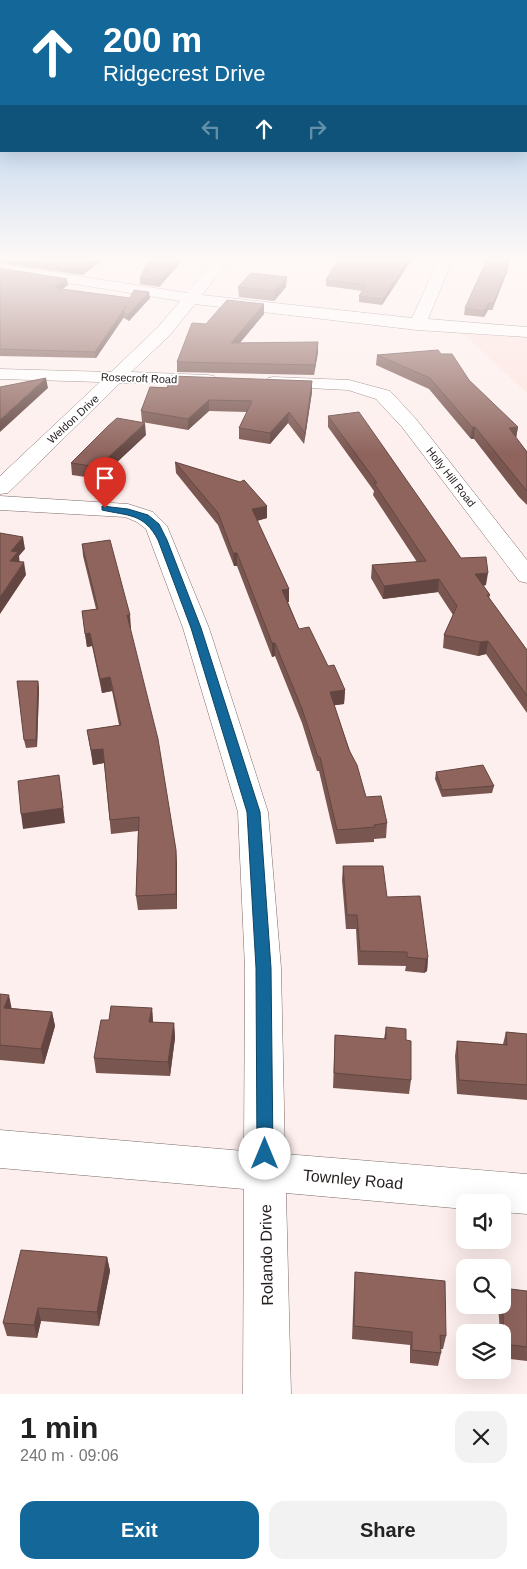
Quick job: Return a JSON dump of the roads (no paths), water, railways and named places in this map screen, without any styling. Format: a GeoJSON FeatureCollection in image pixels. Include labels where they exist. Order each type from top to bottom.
{"type":"FeatureCollection","features":[{"type":"Feature","properties":{"kind":"street","name":"Weldon Drive"},"geometry":{"type":"LineString","coordinates":[[0,488],[170,324]]}},
{"type":"Feature","properties":{"kind":"street"},"geometry":{"type":"LineString","coordinates":[[407,324],[527,332]]}},
{"type":"Feature","properties":{"kind":"street","name":"Rosecroft Road"},"geometry":{"type":"LineString","coordinates":[[0,374],[226,381]]}},
{"type":"Feature","properties":{"kind":"street","name":"Holly Hill Road"},"geometry":{"type":"LineString","coordinates":[[255,382],[341,385],[367,389],[383,395],[392,402],[527,576]]}},
{"type":"Feature","properties":{"kind":"street","name":"Rolando Drive"},"geometry":{"type":"LineString","coordinates":[[0,503],[105,508],[139,514],[156,526],[196,628],[254,812],[263,968],[267,1394]]}},
{"type":"Feature","properties":{"kind":"street","name":"Townley Road"},"geometry":{"type":"LineString","coordinates":[[0,1149],[527,1194]]}}]}
